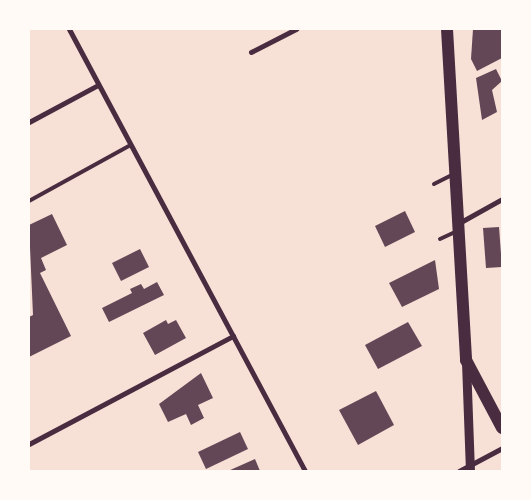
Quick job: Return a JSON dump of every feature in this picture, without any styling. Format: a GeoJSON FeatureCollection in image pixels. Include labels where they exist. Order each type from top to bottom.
{"type":"FeatureCollection","features":[{"type":"Feature","properties":{"kind":"main road"},"geometry":{"type":"LineString","coordinates":[[447,29],[466,360],[502,428]]}},
{"type":"Feature","properties":{"kind":"street"},"geometry":{"type":"LineString","coordinates":[[69,29],[305,471]]}},
{"type":"Feature","properties":{"kind":"street"},"geometry":{"type":"LineString","coordinates":[[250,52],[296,29]]}},
{"type":"Feature","properties":{"kind":"street"},"geometry":{"type":"LineString","coordinates":[[29,122],[98,85]]}},
{"type":"Feature","properties":{"kind":"street"},"geometry":{"type":"LineString","coordinates":[[459,226],[502,199]]}},
{"type":"Feature","properties":{"kind":"street"},"geometry":{"type":"LineString","coordinates":[[29,444],[233,336]]}},
{"type":"Feature","properties":{"kind":"street"},"geometry":{"type":"LineString","coordinates":[[466,360],[470,469]]}},
{"type":"Feature","properties":{"kind":"street"},"geometry":{"type":"LineString","coordinates":[[459,471],[470,469],[502,448]]}},
{"type":"Feature","properties":{"kind":"lane"},"geometry":{"type":"LineString","coordinates":[[29,201],[131,145]]}},
{"type":"Feature","properties":{"kind":"lane"},"geometry":{"type":"LineString","coordinates":[[434,184],[456,173]]}},
{"type":"Feature","properties":{"kind":"lane"},"geometry":{"type":"LineString","coordinates":[[440,239],[459,226]]}},
{"type":"Feature","properties":{"kind":"building"},"geometry":{"type":"Polygon","coordinates":[[[473,29],[502,29],[502,58],[477,71],[471,59],[473,29]]]}},
{"type":"Feature","properties":{"kind":"building"},"geometry":{"type":"Polygon","coordinates":[[[496,69],[502,81],[492,90],[497,112],[482,120],[476,78],[496,69]]]}},
{"type":"Feature","properties":{"kind":"building"},"geometry":{"type":"Polygon","coordinates":[[[405,211],[415,232],[385,247],[375,226],[405,211]]]}},
{"type":"Feature","properties":{"kind":"building"},"geometry":{"type":"Polygon","coordinates":[[[52,214],[67,245],[41,258],[46,270],[40,273],[71,336],[29,357],[29,317],[33,315],[29,225],[52,214]]]}},
{"type":"Feature","properties":{"kind":"building"},"geometry":{"type":"Polygon","coordinates":[[[499,227],[502,267],[486,268],[483,228],[499,227]]]}},
{"type":"Feature","properties":{"kind":"building"},"geometry":{"type":"Polygon","coordinates":[[[140,249],[149,267],[121,281],[112,263],[140,249]]]}},
{"type":"Feature","properties":{"kind":"building"},"geometry":{"type":"Polygon","coordinates":[[[435,260],[439,289],[402,307],[389,283],[435,260]]]}},
{"type":"Feature","properties":{"kind":"building"},"geometry":{"type":"Polygon","coordinates":[[[157,282],[164,295],[109,322],[102,308],[132,293],[130,289],[141,284],[144,289],[157,282]]]}},
{"type":"Feature","properties":{"kind":"building"},"geometry":{"type":"Polygon","coordinates":[[[166,320],[168,324],[176,320],[186,338],[155,355],[143,333],[166,320]]]}},
{"type":"Feature","properties":{"kind":"building"},"geometry":{"type":"Polygon","coordinates":[[[408,322],[422,346],[378,369],[365,345],[408,322]]]}},
{"type":"Feature","properties":{"kind":"building"},"geometry":{"type":"Polygon","coordinates":[[[201,373],[213,398],[198,405],[204,418],[191,425],[186,414],[168,422],[159,404],[201,373]]]}},
{"type":"Feature","properties":{"kind":"building"},"geometry":{"type":"Polygon","coordinates":[[[376,391],[394,425],[358,445],[339,410],[376,391]]]}},
{"type":"Feature","properties":{"kind":"building"},"geometry":{"type":"Polygon","coordinates":[[[240,432],[248,449],[206,469],[198,452],[240,432]]]}},
{"type":"Feature","properties":{"kind":"building"},"geometry":{"type":"Polygon","coordinates":[[[255,459],[260,471],[228,471],[255,459]]]}}]}
